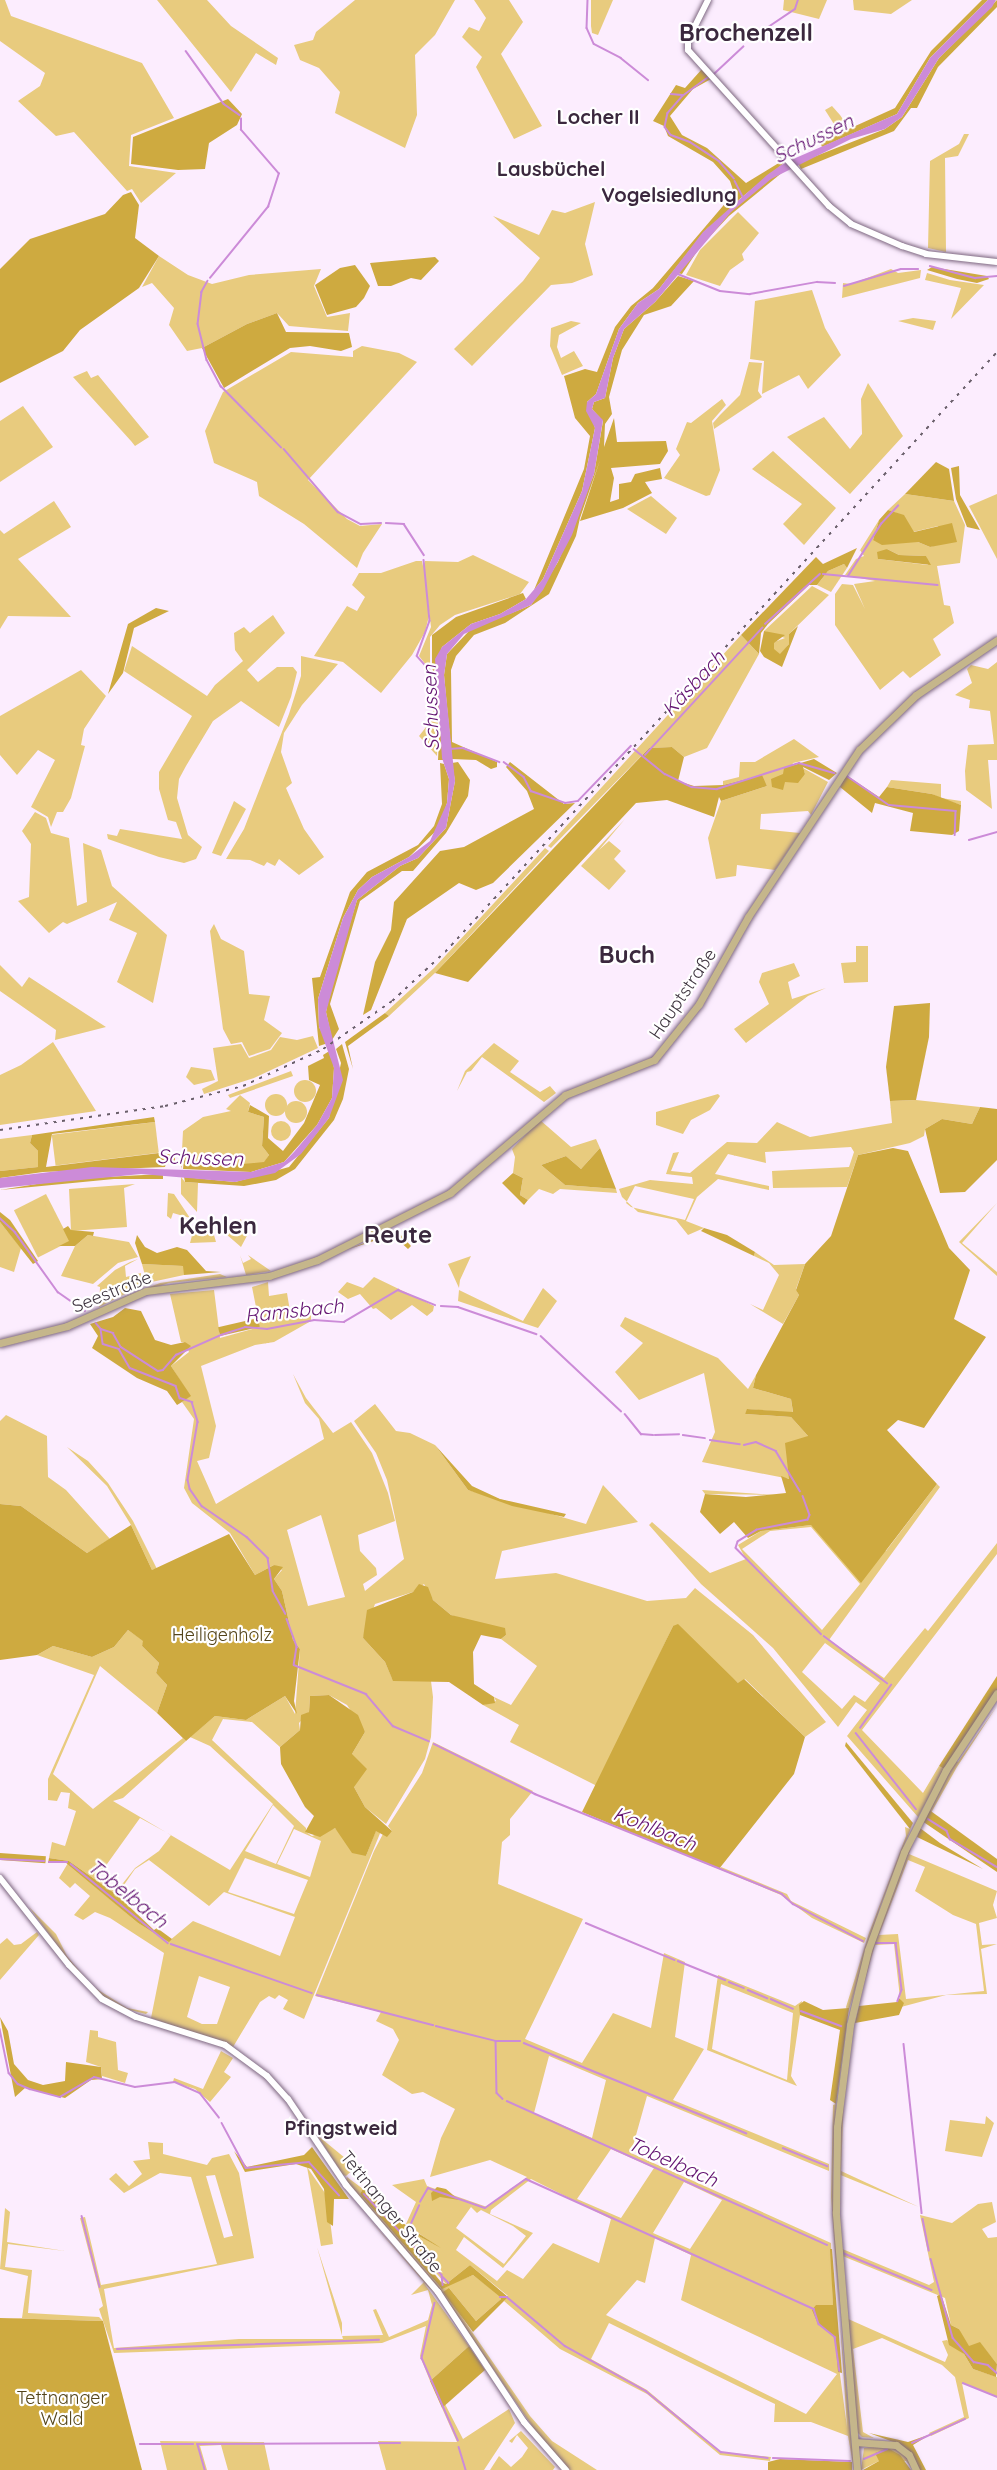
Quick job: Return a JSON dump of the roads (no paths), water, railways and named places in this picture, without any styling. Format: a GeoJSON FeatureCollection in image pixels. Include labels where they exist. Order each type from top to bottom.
{"type":"FeatureCollection","features":[{"type":"Feature","properties":{"kind":"main road"},"geometry":{"type":"LineString","coordinates":[[708,0],[687,43],[691,54],[798,172],[851,225],[879,238],[926,254],[997,262]]}},
{"type":"Feature","properties":{"kind":"main road","name":"Hauptstraße"},"geometry":{"type":"LineString","coordinates":[[238,1279],[296,1268],[398,1222],[480,1171],[565,1095],[634,1071],[658,1056],[699,1004],[748,917],[859,750],[916,695],[997,640]]}},
{"type":"Feature","properties":{"kind":"main road","name":"Seestraße"},"geometry":{"type":"LineString","coordinates":[[0,1343],[67,1326],[146,1292],[238,1279]]}},
{"type":"Feature","properties":{"kind":"main road"},"geometry":{"type":"LineString","coordinates":[[857,2470],[836,2212],[837,2127],[850,2025],[874,1932],[907,1846],[946,1770],[997,1693]]}},
{"type":"Feature","properties":{"kind":"main road","name":"Tettnanger Straße"},"geometry":{"type":"LineString","coordinates":[[0,1878],[69,1965],[107,2003],[136,2017],[225,2045],[249,2060],[275,2084],[346,2185],[442,2297],[530,2430],[566,2470]]}},
{"type":"Feature","properties":{"kind":"main road"},"geometry":{"type":"LineString","coordinates":[[855,2442],[873,2441],[901,2448],[916,2470]]}},
{"type":"Feature","properties":{"kind":"main road"},"geometry":{"type":"LineString","coordinates":[[857,2460],[873,2441]]}},
{"type":"Feature","properties":{"kind":"waterway"},"geometry":{"type":"LineString","coordinates":[[588,0],[587,28],[594,44],[621,58],[648,80]]}},
{"type":"Feature","properties":{"kind":"waterway"},"geometry":{"type":"LineString","coordinates":[[755,36],[795,9],[798,0]]}},
{"type":"Feature","properties":{"kind":"waterway"},"geometry":{"type":"LineString","coordinates":[[714,74],[743,47]]}},
{"type":"Feature","properties":{"kind":"waterway"},"geometry":{"type":"LineString","coordinates":[[186,51],[224,104],[240,115]]}},
{"type":"Feature","properties":{"kind":"waterway"},"geometry":{"type":"LineString","coordinates":[[708,78],[683,96],[668,113],[665,127],[671,135],[690,142],[719,161],[734,178]]}},
{"type":"Feature","properties":{"kind":"waterway"},"geometry":{"type":"LineString","coordinates":[[671,94],[682,95]]}},
{"type":"Feature","properties":{"kind":"waterway"},"geometry":{"type":"LineString","coordinates":[[210,278],[268,207],[279,174],[241,130],[241,119]]}},
{"type":"Feature","properties":{"kind":"waterway"},"geometry":{"type":"LineString","coordinates":[[735,181],[743,197]]}},
{"type":"Feature","properties":{"kind":"waterway"},"geometry":{"type":"LineString","coordinates":[[930,266],[975,278],[997,276]]}},
{"type":"Feature","properties":{"kind":"waterway"},"geometry":{"type":"LineString","coordinates":[[844,286],[901,269],[918,269]]}},
{"type":"Feature","properties":{"kind":"waterway"},"geometry":{"type":"LineString","coordinates":[[678,274],[720,291],[750,294],[817,282],[835,283]]}},
{"type":"Feature","properties":{"kind":"waterway"},"geometry":{"type":"LineString","coordinates":[[208,281],[202,292],[198,324],[207,360],[221,386],[281,447]]}},
{"type":"Feature","properties":{"kind":"waterway"},"geometry":{"type":"LineString","coordinates":[[284,449],[338,512],[361,524],[381,523]]}},
{"type":"Feature","properties":{"kind":"waterway","name":"Käsbach"},"geometry":{"type":"LineString","coordinates":[[848,576],[881,524],[898,506]]}},
{"type":"Feature","properties":{"kind":"waterway"},"geometry":{"type":"LineString","coordinates":[[386,523],[404,524],[424,555]]}},
{"type":"Feature","properties":{"kind":"waterway","name":"Schussen"},"geometry":{"type":"LineString","coordinates":[[424,560],[430,621],[417,656],[434,675]]}},
{"type":"Feature","properties":{"kind":"waterway","name":"Käsbach"},"geometry":{"type":"LineString","coordinates":[[765,624],[820,574]]}},
{"type":"Feature","properties":{"kind":"waterway","name":"Käsbach"},"geometry":{"type":"LineString","coordinates":[[823,574],[937,585]]}},
{"type":"Feature","properties":{"kind":"waterway","name":"Käsbach"},"geometry":{"type":"LineString","coordinates":[[645,755],[762,628]]}},
{"type":"Feature","properties":{"kind":"waterway"},"geometry":{"type":"LineString","coordinates":[[504,762],[524,777],[531,791],[565,803],[578,801],[631,746]]}},
{"type":"Feature","properties":{"kind":"waterway","name":"Schussen"},"geometry":{"type":"LineString","coordinates":[[449,749],[463,748],[499,762]]}},
{"type":"Feature","properties":{"kind":"waterway"},"geometry":{"type":"LineString","coordinates":[[634,749],[665,774],[692,787],[717,789],[799,763],[835,773]]}},
{"type":"Feature","properties":{"kind":"waterway"},"geometry":{"type":"LineString","coordinates":[[847,776],[889,805],[956,811],[955,835]]}},
{"type":"Feature","properties":{"kind":"waterway"},"geometry":{"type":"LineString","coordinates":[[969,840],[997,832]]}},
{"type":"Feature","properties":{"kind":"waterway","name":"Kohlbach"},"geometry":{"type":"LineString","coordinates":[[0,1218],[15,1232],[58,1292],[85,1311]]}},
{"type":"Feature","properties":{"kind":"waterway","name":"Ramsbach"},"geometry":{"type":"LineString","coordinates":[[101,1329],[113,1333],[121,1347],[158,1371],[163,1370],[176,1355],[221,1335],[245,1327],[267,1329],[314,1320],[344,1322],[398,1290],[435,1305]]}},
{"type":"Feature","properties":{"kind":"waterway","name":"Ramsbach"},"geometry":{"type":"LineString","coordinates":[[441,1306],[458,1307],[536,1334]]}},
{"type":"Feature","properties":{"kind":"waterway","name":"Kohlbach"},"geometry":{"type":"LineString","coordinates":[[96,1323],[101,1329],[103,1344],[119,1349],[130,1368],[176,1386],[180,1398],[192,1402],[198,1422],[188,1480],[190,1489],[202,1506],[247,1537],[268,1558],[273,1591],[286,1614]]}},
{"type":"Feature","properties":{"kind":"waterway","name":"Ramsbach"},"geometry":{"type":"LineString","coordinates":[[541,1336],[621,1411]]}},
{"type":"Feature","properties":{"kind":"waterway","name":"Ramsbach"},"geometry":{"type":"LineString","coordinates":[[625,1414],[641,1434],[653,1435]]}},
{"type":"Feature","properties":{"kind":"waterway","name":"Ramsbach"},"geometry":{"type":"LineString","coordinates":[[655,1435],[679,1434]]}},
{"type":"Feature","properties":{"kind":"waterway","name":"Ramsbach"},"geometry":{"type":"LineString","coordinates":[[683,1435],[705,1438]]}},
{"type":"Feature","properties":{"kind":"waterway","name":"Ramsbach"},"geometry":{"type":"LineString","coordinates":[[710,1440],[740,1444]]}},
{"type":"Feature","properties":{"kind":"waterway","name":"Ramsbach"},"geometry":{"type":"LineString","coordinates":[[744,1445],[756,1442],[776,1451],[800,1491]]}},
{"type":"Feature","properties":{"kind":"waterway","name":"Ramsbach"},"geometry":{"type":"LineString","coordinates":[[803,1496],[810,1515],[808,1520],[757,1530],[738,1542],[736,1548],[821,1634]]}},
{"type":"Feature","properties":{"kind":"waterway","name":"Kohlbach"},"geometry":{"type":"LineString","coordinates":[[287,1619],[297,1647],[294,1665],[366,1694],[393,1726],[429,1741]]}},
{"type":"Feature","properties":{"kind":"waterway","name":"Ramsbach"},"geometry":{"type":"LineString","coordinates":[[824,1636],[887,1683]]}},
{"type":"Feature","properties":{"kind":"waterway","name":"Ramsbach"},"geometry":{"type":"LineString","coordinates":[[860,1728],[891,1685]]}},
{"type":"Feature","properties":{"kind":"waterway","name":"Ramsbach"},"geometry":{"type":"LineString","coordinates":[[856,1733],[916,1809]]}},
{"type":"Feature","properties":{"kind":"waterway","name":"Kohlbach"},"geometry":{"type":"LineString","coordinates":[[434,1744],[535,1794],[782,1894],[793,1904],[863,1941]]}},
{"type":"Feature","properties":{"kind":"waterway","name":"Ramsbach"},"geometry":{"type":"LineString","coordinates":[[928,1819],[947,1831],[950,1839],[997,1867]]}},
{"type":"Feature","properties":{"kind":"waterway","name":"Tobelbach"},"geometry":{"type":"LineString","coordinates":[[0,1859],[44,1861]]}},
{"type":"Feature","properties":{"kind":"waterway","name":"Tobelbach"},"geometry":{"type":"LineString","coordinates":[[49,1862],[67,1862]]}},
{"type":"Feature","properties":{"kind":"waterway","name":"Tobelbach"},"geometry":{"type":"LineString","coordinates":[[71,1864],[168,1943]]}},
{"type":"Feature","properties":{"kind":"waterway"},"geometry":{"type":"LineString","coordinates":[[586,1923],[675,1960]]}},
{"type":"Feature","properties":{"kind":"waterway","name":"Kohlbach"},"geometry":{"type":"LineString","coordinates":[[876,1943],[896,1943],[902,1990],[898,2001]]}},
{"type":"Feature","properties":{"kind":"waterway","name":"Tobelbach"},"geometry":{"type":"LineString","coordinates":[[171,1944],[312,1993]]}},
{"type":"Feature","properties":{"kind":"waterway"},"geometry":{"type":"LineString","coordinates":[[678,1961],[725,1980]]}},
{"type":"Feature","properties":{"kind":"waterway"},"geometry":{"type":"LineString","coordinates":[[729,1982],[744,1988]]}},
{"type":"Feature","properties":{"kind":"waterway"},"geometry":{"type":"LineString","coordinates":[[748,1990],[767,1998]]}},
{"type":"Feature","properties":{"kind":"waterway","name":"Tobelbach"},"geometry":{"type":"LineString","coordinates":[[317,1995],[433,2025]]}},
{"type":"Feature","properties":{"kind":"waterway"},"geometry":{"type":"LineString","coordinates":[[771,1999],[793,2009]]}},
{"type":"Feature","properties":{"kind":"waterway"},"geometry":{"type":"LineString","coordinates":[[801,2011],[841,2026]]}},
{"type":"Feature","properties":{"kind":"waterway","name":"Tobelbach"},"geometry":{"type":"LineString","coordinates":[[436,2026],[496,2041],[497,2093],[503,2099]]}},
{"type":"Feature","properties":{"kind":"waterway"},"geometry":{"type":"LineString","coordinates":[[0,2029],[9,2073],[18,2084],[30,2089],[60,2097],[94,2077],[135,2087],[175,2082],[200,2093],[219,2117]]}},
{"type":"Feature","properties":{"kind":"waterway"},"geometry":{"type":"LineString","coordinates":[[497,2041],[520,2041]]}},
{"type":"Feature","properties":{"kind":"waterway"},"geometry":{"type":"LineString","coordinates":[[524,2043],[746,2133]]}},
{"type":"Feature","properties":{"kind":"waterway"},"geometry":{"type":"LineString","coordinates":[[904,2044],[922,2213]]}},
{"type":"Feature","properties":{"kind":"waterway","name":"Tobelbach"},"geometry":{"type":"LineString","coordinates":[[507,2101],[827,2245]]}},
{"type":"Feature","properties":{"kind":"waterway"},"geometry":{"type":"LineString","coordinates":[[222,2123],[246,2168],[309,2162],[339,2195]]}},
{"type":"Feature","properties":{"kind":"waterway"},"geometry":{"type":"LineString","coordinates":[[783,2148],[827,2166]]}},
{"type":"Feature","properties":{"kind":"waterway"},"geometry":{"type":"LineString","coordinates":[[420,2202],[428,2188],[485,2208],[526,2179],[814,2309],[819,2324],[835,2337],[840,2371]]}},
{"type":"Feature","properties":{"kind":"waterway"},"geometry":{"type":"LineString","coordinates":[[364,2194],[442,2275],[443,2285]]}},
{"type":"Feature","properties":{"kind":"waterway"},"geometry":{"type":"LineString","coordinates":[[406,2235],[419,2206]]}},
{"type":"Feature","properties":{"kind":"waterway"},"geometry":{"type":"LineString","coordinates":[[82,2216],[100,2287]]}},
{"type":"Feature","properties":{"kind":"waterway"},"geometry":{"type":"LineString","coordinates":[[923,2219],[929,2250]]}},
{"type":"Feature","properties":{"kind":"waterway","name":"Tobelbach"},"geometry":{"type":"LineString","coordinates":[[843,2253],[932,2290]]}},
{"type":"Feature","properties":{"kind":"waterway","name":"Tobelbach"},"geometry":{"type":"LineString","coordinates":[[931,2259],[953,2338],[974,2362],[988,2365],[997,2373]]}},
{"type":"Feature","properties":{"kind":"waterway"},"geometry":{"type":"LineString","coordinates":[[443,2277],[449,2283]]}},
{"type":"Feature","properties":{"kind":"waterway"},"geometry":{"type":"LineString","coordinates":[[500,2297],[507,2297],[565,2346],[646,2391],[721,2452],[768,2458]]}},
{"type":"Feature","properties":{"kind":"waterway"},"geometry":{"type":"LineString","coordinates":[[435,2303],[422,2358],[458,2440]]}},
{"type":"Feature","properties":{"kind":"waterway"},"geometry":{"type":"LineString","coordinates":[[117,2349],[379,2340]]}},
{"type":"Feature","properties":{"kind":"waterway"},"geometry":{"type":"LineString","coordinates":[[963,2383],[997,2397]]}},
{"type":"Feature","properties":{"kind":"waterway"},"geometry":{"type":"LineString","coordinates":[[912,2443],[965,2419]]}},
{"type":"Feature","properties":{"kind":"waterway"},"geometry":{"type":"LineString","coordinates":[[197,2444],[400,2443]]}},
{"type":"Feature","properties":{"kind":"waterway"},"geometry":{"type":"LineString","coordinates":[[140,2444],[193,2444]]}},
{"type":"Feature","properties":{"kind":"waterway"},"geometry":{"type":"LineString","coordinates":[[198,2445],[205,2470]]}},
{"type":"Feature","properties":{"kind":"waterway"},"geometry":{"type":"LineString","coordinates":[[459,2447],[466,2470]]}},
{"type":"Feature","properties":{"kind":"waterway"},"geometry":{"type":"LineString","coordinates":[[864,2459],[887,2449]]}},
{"type":"Feature","properties":{"kind":"waterway"},"geometry":{"type":"LineString","coordinates":[[773,2458],[850,2461]]}},
{"type":"Feature","properties":{"kind":"railway"},"geometry":{"type":"LineString","coordinates":[[0,1130],[165,1106],[243,1086],[323,1049],[392,1001],[445,952],[997,352]]}},
{"type":"Feature","properties":{"kind":"district","name":"Brochenzell"},"geometry":{"type":"Point","coordinates":[746,33]}},
{"type":"Feature","properties":{"kind":"district","name":"Locher II"},"geometry":{"type":"Point","coordinates":[598,116]}},
{"type":"Feature","properties":{"kind":"district","name":"Lausbüchel"},"geometry":{"type":"Point","coordinates":[551,168]}},
{"type":"Feature","properties":{"kind":"district","name":"Vogelsiedlung"},"geometry":{"type":"Point","coordinates":[669,194]}},
{"type":"Feature","properties":{"kind":"district","name":"Buch"},"geometry":{"type":"Point","coordinates":[627,955]}},
{"type":"Feature","properties":{"kind":"district","name":"Kehlen"},"geometry":{"type":"Point","coordinates":[218,1226]}},
{"type":"Feature","properties":{"kind":"district","name":"Reute"},"geometry":{"type":"Point","coordinates":[398,1235]}},
{"type":"Feature","properties":{"kind":"district","name":"Pfingstweid"},"geometry":{"type":"Point","coordinates":[341,2127]}},
{"type":"Feature","properties":{"kind":"park label","name":"Heiligenholz"},"geometry":{"type":"Point","coordinates":[222,1635]}},
{"type":"Feature","properties":{"kind":"park label","name":"Tettnanger Wald"},"geometry":{"type":"Point","coordinates":[62,2409]}}]}
